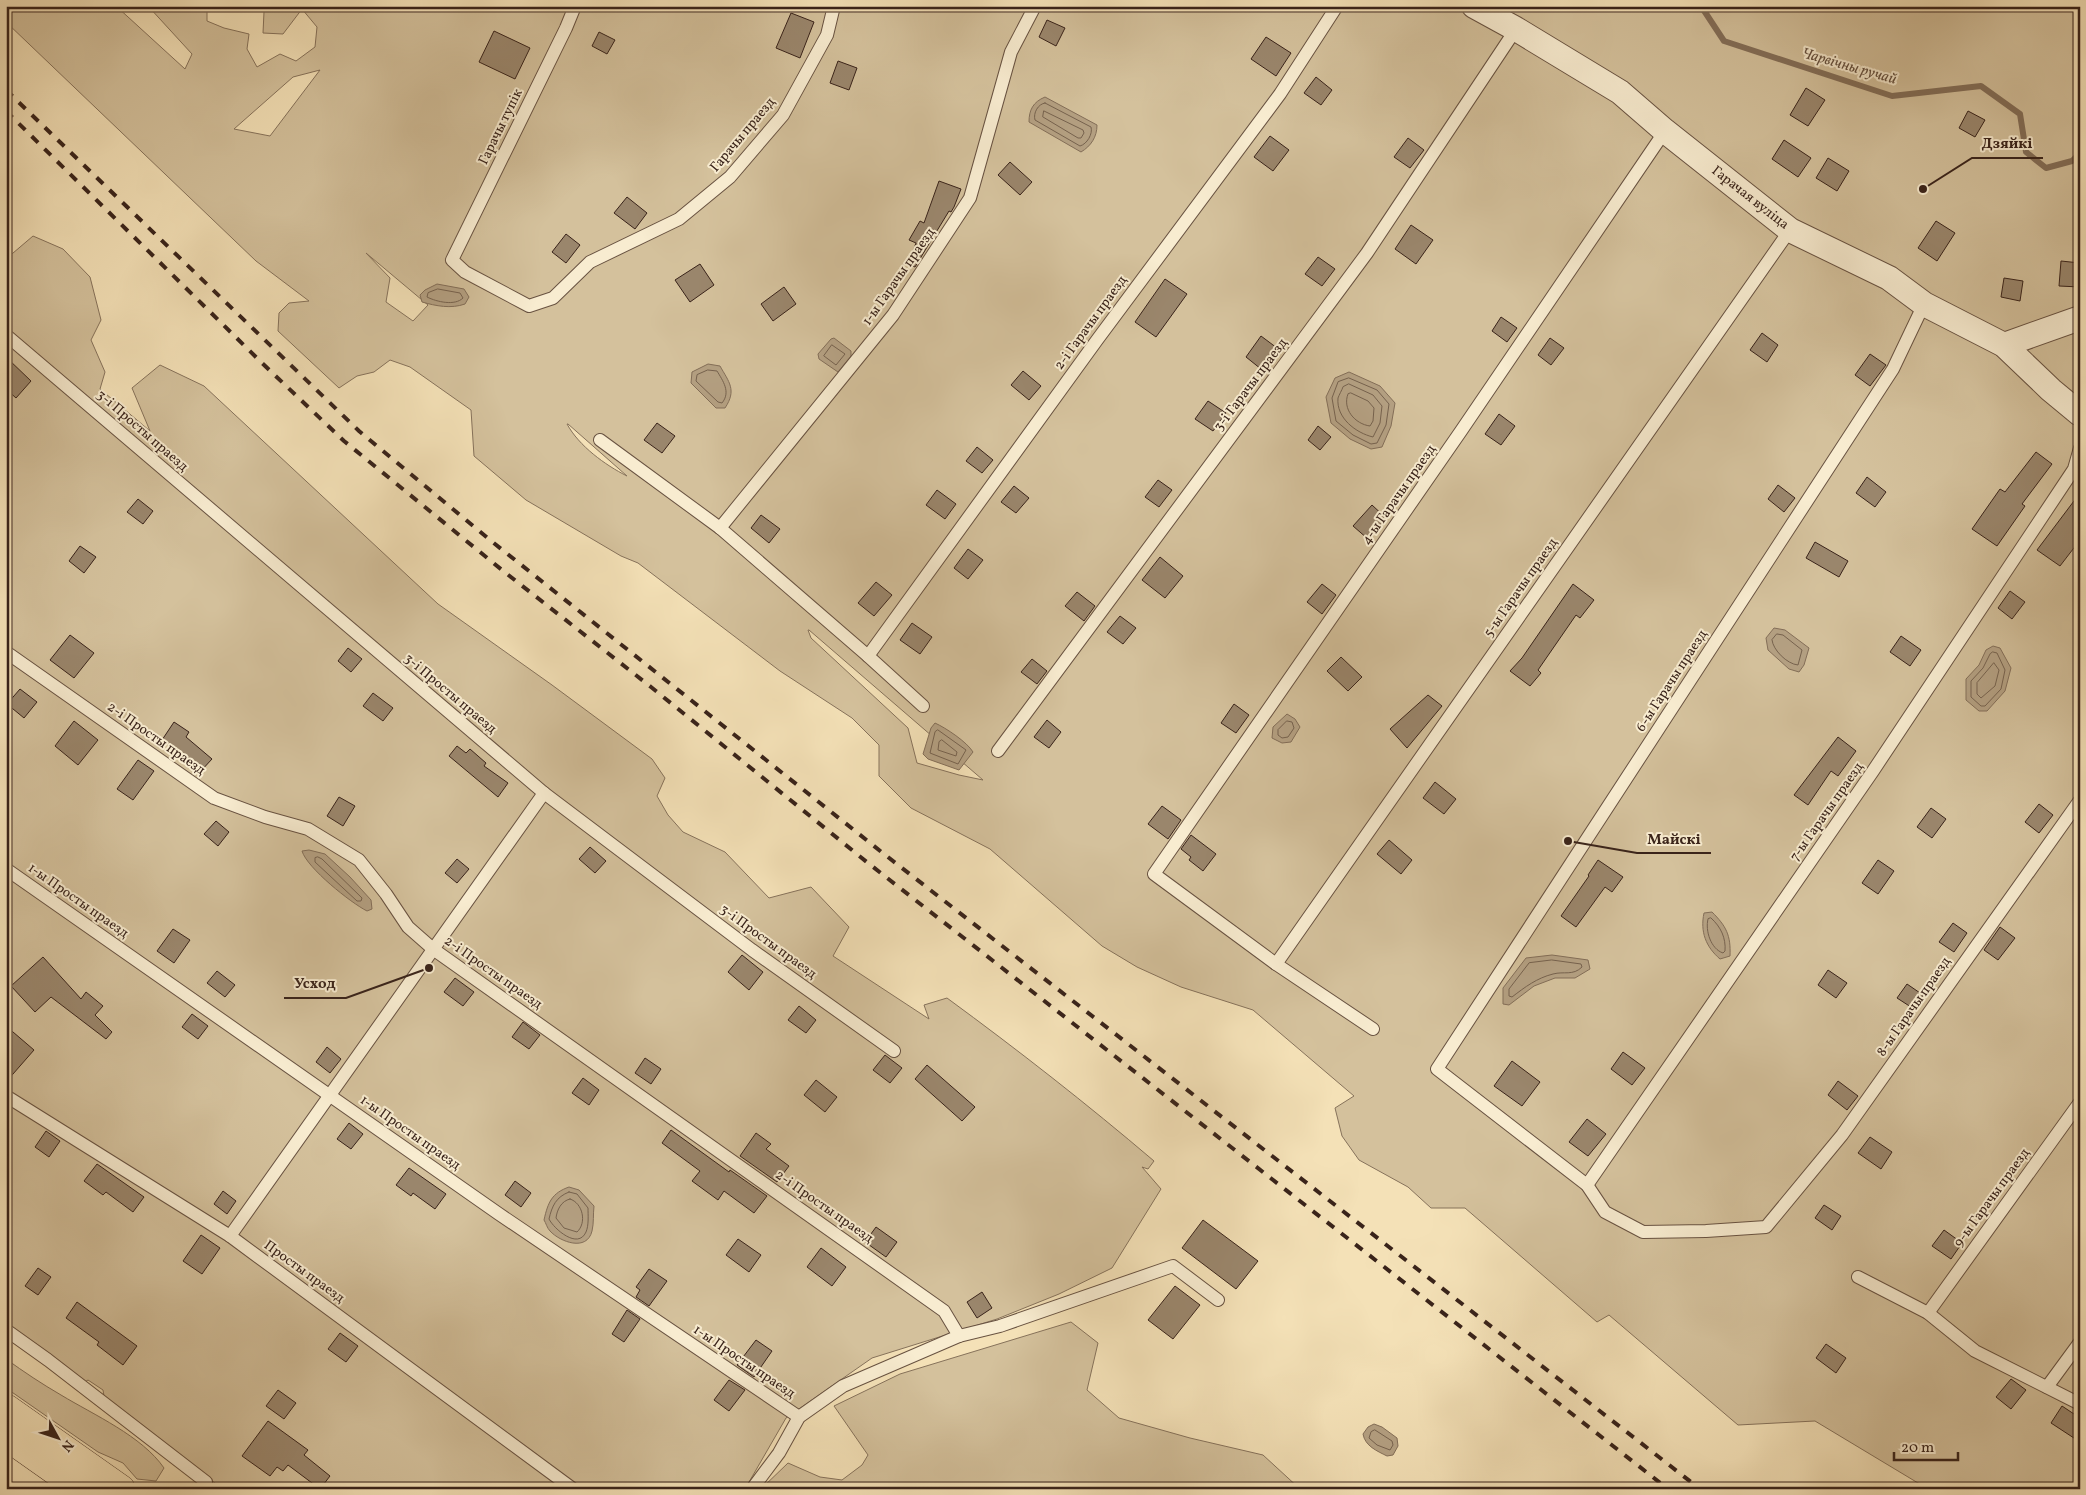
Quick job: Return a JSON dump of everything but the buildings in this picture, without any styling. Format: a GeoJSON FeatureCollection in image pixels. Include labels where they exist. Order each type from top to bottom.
{"type":"FeatureCollection","features":[{"type":"Feature","properties":{"kind":"main road"},"geometry":{"type":"LineString","coordinates":[[6,1408],[121,1489]]}},
{"type":"Feature","properties":{"kind":"main road"},"geometry":{"type":"LineString","coordinates":[[6,1436],[82,1489]]}},
{"type":"Feature","properties":{"kind":"street","name":"Гарачая вуліца"},"geometry":{"type":"LineString","coordinates":[[1474,6],[1620,92],[1665,131],[1790,230],[1889,278],[1924,304],[2004,345],[2051,390],[2080,414]]}},
{"type":"Feature","properties":{"kind":"street"},"geometry":{"type":"LineString","coordinates":[[2004,345],[2080,318]]}},
{"type":"Feature","properties":{"kind":"lane","name":"Гарачы тупік"},"geometry":{"type":"LineString","coordinates":[[529,306],[466,272],[452,260],[575,6]]}},
{"type":"Feature","properties":{"kind":"lane","name":"Гарачы праезд"},"geometry":{"type":"LineString","coordinates":[[529,306],[553,298],[590,262],[679,219],[730,177],[783,115],[827,35],[834,6]]}},
{"type":"Feature","properties":{"kind":"lane","name":"1-ы Гарачы праезд"},"geometry":{"type":"LineString","coordinates":[[720,528],[893,315],[970,198],[1011,52],[1035,6]]}},
{"type":"Feature","properties":{"kind":"lane","name":"2-і Гарачы праезд"},"geometry":{"type":"LineString","coordinates":[[868,656],[1097,340],[1280,94],[1337,6]]}},
{"type":"Feature","properties":{"kind":"lane","name":"3-і Гарачы праезд"},"geometry":{"type":"LineString","coordinates":[[998,751],[1367,253],[1516,29]]}},
{"type":"Feature","properties":{"kind":"lane","name":"4-ы Гарачы праезд"},"geometry":{"type":"LineString","coordinates":[[1276,964],[1154,874],[1461,431],[1665,131]]}},
{"type":"Feature","properties":{"kind":"lane","name":"5-ы Гарачы праезд"},"geometry":{"type":"LineString","coordinates":[[1276,964],[1790,230]]}},
{"type":"Feature","properties":{"kind":"lane","name":"6-ы Гарачы праезд"},"geometry":{"type":"LineString","coordinates":[[1587,1185],[1437,1069],[1894,369],[1924,304]]}},
{"type":"Feature","properties":{"kind":"lane","name":"3-і Просты праезд"},"geometry":{"type":"LineString","coordinates":[[6,335],[544,792],[752,950],[894,1051]]}},
{"type":"Feature","properties":{"kind":"lane"},"geometry":{"type":"LineString","coordinates":[[600,440],[720,528],[923,706]]}},
{"type":"Feature","properties":{"kind":"lane","name":"7-ы Гарачы праезд"},"geometry":{"type":"LineString","coordinates":[[1587,1185],[1879,763],[2074,469],[2080,448]]}},
{"type":"Feature","properties":{"kind":"lane","name":"2-і Просты праезд"},"geometry":{"type":"LineString","coordinates":[[6,652],[214,798],[265,817],[308,829],[359,860],[386,894],[408,927],[433,949],[944,1311],[960,1336]]}},
{"type":"Feature","properties":{"kind":"lane"},"geometry":{"type":"LineString","coordinates":[[230,1236],[544,792]]}},
{"type":"Feature","properties":{"kind":"lane","name":"8-ы Гарачы праезд"},"geometry":{"type":"LineString","coordinates":[[1587,1185],[1605,1212],[1643,1232],[1706,1231],[1766,1227],[1842,1135],[2080,800]]}},
{"type":"Feature","properties":{"kind":"lane","name":"1-ы Просты праезд"},"geometry":{"type":"LineString","coordinates":[[6,869],[499,1214],[799,1417]]}},
{"type":"Feature","properties":{"kind":"lane"},"geometry":{"type":"LineString","coordinates":[[1276,964],[1373,1029]]}},
{"type":"Feature","properties":{"kind":"lane","name":"Просты праезд"},"geometry":{"type":"LineString","coordinates":[[6,1096],[230,1236],[573,1489]]}},
{"type":"Feature","properties":{"kind":"lane","name":"9-ы Гарачы праезд"},"geometry":{"type":"LineString","coordinates":[[1928,1313],[2080,1102]]}},
{"type":"Feature","properties":{"kind":"lane"},"geometry":{"type":"LineString","coordinates":[[752,1489],[779,1453],[799,1417],[843,1386],[960,1336],[1000,1326],[1173,1266],[1218,1300]]}},
{"type":"Feature","properties":{"kind":"lane"},"geometry":{"type":"LineString","coordinates":[[1858,1277],[1928,1313],[1974,1351],[2080,1404]]}},
{"type":"Feature","properties":{"kind":"lane"},"geometry":{"type":"LineString","coordinates":[[6,1330],[48,1360],[206,1482]]}},
{"type":"Feature","properties":{"kind":"lane"},"geometry":{"type":"LineString","coordinates":[[2047,1387],[2080,1342]]}},
{"type":"Feature","properties":{"kind":"shaded area"},"geometry":{"type":"Polygon","coordinates":[[[6,6],[116,6],[185,69],[192,54],[148,6],[207,6],[207,21],[224,28],[249,34],[247,49],[257,67],[280,54],[296,61],[315,47],[317,27],[302,9],[283,34],[263,33],[264,12],[267,6],[2080,6],[2080,1489],[1928,1489],[1815,1421],[1738,1425],[1609,1315],[1597,1322],[1465,1208],[1431,1208],[1408,1187],[1359,1160],[1342,1136],[1335,1108],[1354,1096],[1253,1010],[1181,987],[1137,967],[1102,946],[990,849],[911,808],[879,776],[879,745],[852,718],[780,671],[638,563],[621,556],[526,500],[474,456],[471,410],[410,367],[390,360],[374,372],[357,376],[339,388],[278,331],[279,313],[289,303],[309,301],[256,261],[6,22],[6,6]],[[320,70],[293,77],[234,129],[270,136],[320,70]],[[366,253],[390,278],[386,302],[413,321],[428,305],[366,253]],[[567,424],[593,454],[627,476],[567,424]],[[808,630],[811,638],[908,728],[917,763],[983,780],[808,630]]]}},
{"type":"Feature","properties":{"kind":"shaded area"},"geometry":{"type":"Polygon","coordinates":[[[33,236],[63,249],[90,277],[101,320],[91,340],[105,372],[100,389],[150,431],[132,388],[160,365],[204,386],[438,604],[652,759],[665,778],[657,796],[668,815],[683,832],[725,852],[769,898],[811,887],[849,927],[833,956],[929,1019],[924,1005],[947,998],[1000,1037],[1154,1161],[1148,1169],[1142,1167],[1161,1189],[1112,1268],[1059,1294],[997,1319],[872,1358],[786,1418],[745,1489],[223,1489],[105,1402],[103,1390],[88,1380],[80,1385],[6,1325],[6,259],[33,236]]]}},
{"type":"Feature","properties":{"kind":"shaded area"},"geometry":{"type":"Polygon","coordinates":[[[1071,1322],[1098,1343],[1087,1390],[1119,1418],[1190,1438],[1263,1455],[1300,1489],[761,1489],[788,1463],[820,1477],[842,1480],[862,1465],[868,1455],[834,1406],[900,1374],[1071,1322]]]}},
{"type":"Feature","properties":{"kind":"shaded area"},"geometry":{"type":"Polygon","coordinates":[[[6,1359],[47,1387],[117,1427],[143,1446],[155,1456],[164,1468],[156,1481],[137,1479],[123,1463],[98,1452],[6,1388],[6,1359]]]}},
{"type":"Feature","properties":{"kind":"water"},"geometry":{"type":"Polygon","coordinates":[[[1045,97],[1097,125],[1095,137],[1085,150],[1081,152],[1029,122],[1032,107],[1037,101],[1045,97]]]}},
{"type":"Feature","properties":{"kind":"water"},"geometry":{"type":"Polygon","coordinates":[[[437,284],[464,289],[469,297],[465,304],[449,307],[422,302],[420,295],[437,284]]]}},
{"type":"Feature","properties":{"kind":"water"},"geometry":{"type":"Polygon","coordinates":[[[834,338],[851,351],[851,356],[838,372],[819,359],[818,354],[834,338]]]}},
{"type":"Feature","properties":{"kind":"water"},"geometry":{"type":"Polygon","coordinates":[[[708,364],[720,366],[729,382],[731,396],[725,408],[716,408],[691,383],[692,372],[708,364]]]}},
{"type":"Feature","properties":{"kind":"water"},"geometry":{"type":"Polygon","coordinates":[[[1349,372],[1380,386],[1395,403],[1391,426],[1382,447],[1371,449],[1350,439],[1331,423],[1326,397],[1335,378],[1349,372]]]}},
{"type":"Feature","properties":{"kind":"water"},"geometry":{"type":"Polygon","coordinates":[[[1774,628],[1785,630],[1809,648],[1804,665],[1799,672],[1789,669],[1768,650],[1766,638],[1774,628]]]}},
{"type":"Feature","properties":{"kind":"water"},"geometry":{"type":"Polygon","coordinates":[[[1993,646],[2000,648],[2011,668],[2005,691],[1987,711],[1979,711],[1966,700],[1966,679],[1979,665],[1986,650],[1993,646]]]}},
{"type":"Feature","properties":{"kind":"water"},"geometry":{"type":"Polygon","coordinates":[[[1287,714],[1295,719],[1300,727],[1291,742],[1282,743],[1272,738],[1273,727],[1287,714]]]}},
{"type":"Feature","properties":{"kind":"water"},"geometry":{"type":"Polygon","coordinates":[[[935,723],[956,736],[973,752],[959,770],[928,759],[923,754],[931,728],[935,723]]]}},
{"type":"Feature","properties":{"kind":"water"},"geometry":{"type":"Polygon","coordinates":[[[309,850],[325,854],[350,877],[371,900],[372,909],[367,911],[360,907],[321,875],[302,851],[309,850]]]}},
{"type":"Feature","properties":{"kind":"water"},"geometry":{"type":"Polygon","coordinates":[[[1712,912],[1727,931],[1730,942],[1730,956],[1720,959],[1705,939],[1703,927],[1704,913],[1712,912]]]}},
{"type":"Feature","properties":{"kind":"water"},"geometry":{"type":"Polygon","coordinates":[[[1552,955],[1588,960],[1590,969],[1575,978],[1555,978],[1534,986],[1509,1005],[1503,1004],[1503,988],[1526,958],[1552,955]]]}},
{"type":"Feature","properties":{"kind":"water"},"geometry":{"type":"Polygon","coordinates":[[[569,1187],[579,1190],[594,1206],[592,1231],[585,1241],[579,1243],[560,1239],[549,1230],[544,1220],[547,1208],[555,1195],[569,1187]]]}},
{"type":"Feature","properties":{"kind":"water"},"geometry":{"type":"Polygon","coordinates":[[[1374,1424],[1382,1427],[1397,1438],[1398,1446],[1393,1455],[1387,1456],[1372,1448],[1366,1442],[1363,1434],[1368,1427],[1374,1424]]]}},
{"type":"Feature","properties":{"kind":"waterway","name":"Чарвічны ручай"},"geometry":{"type":"LineString","coordinates":[[1701,6],[1724,41],[1892,96],[1981,86],[2020,114],[2026,152],[2046,168],[2072,161],[2080,153]]}},
{"type":"Feature","properties":{"kind":"railway"},"geometry":{"type":"LineString","coordinates":[[6,90],[359,431],[490,540],[884,854],[1700,1489]]}},
{"type":"Feature","properties":{"kind":"railway"},"geometry":{"type":"LineString","coordinates":[[6,111],[344,441],[868,863],[1668,1489]]}},
{"type":"Feature","properties":{"kind":"place","name":"Дзяйкі"},"geometry":{"type":"Point","coordinates":[1923,189]}},
{"type":"Feature","properties":{"kind":"place","name":"Майскі"},"geometry":{"type":"Point","coordinates":[1568,841]}},
{"type":"Feature","properties":{"kind":"place","name":"Усход"},"geometry":{"type":"Point","coordinates":[429,968]}}]}
